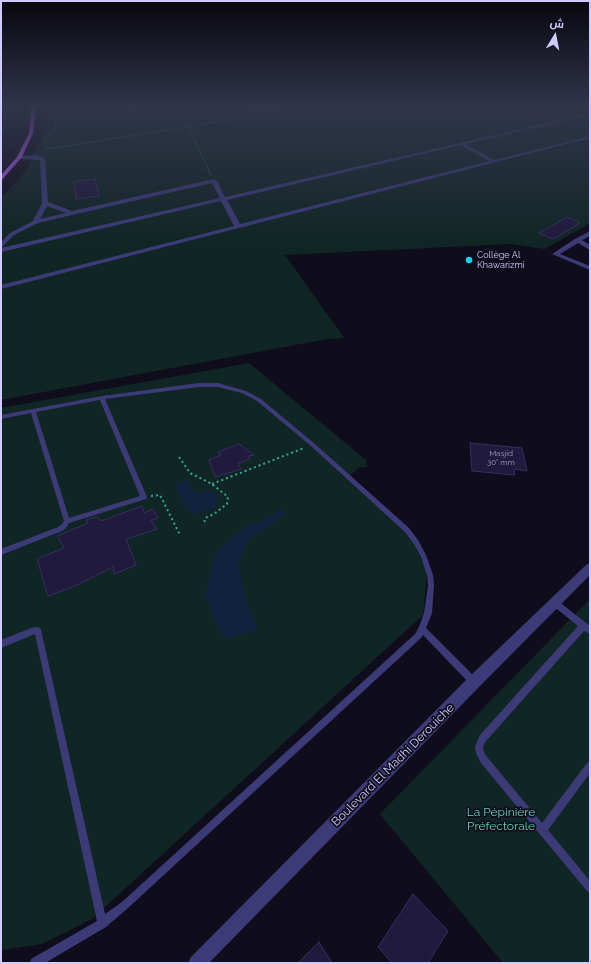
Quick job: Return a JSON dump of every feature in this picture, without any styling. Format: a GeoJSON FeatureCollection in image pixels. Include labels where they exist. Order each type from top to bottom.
{"type":"FeatureCollection","features":[{"type":"Feature","properties":{"kind":"main road"},"geometry":{"type":"LineString","coordinates":[[1,172],[15,152]]}},
{"type":"Feature","properties":{"kind":"main road"},"geometry":{"type":"LineString","coordinates":[[1,179],[21,152]]}},
{"type":"Feature","properties":{"kind":"street"},"geometry":{"type":"LineString","coordinates":[[1,250],[421,152]]}},
{"type":"Feature","properties":{"kind":"street"},"geometry":{"type":"LineString","coordinates":[[476,152],[494,162]]}},
{"type":"Feature","properties":{"kind":"street"},"geometry":{"type":"LineString","coordinates":[[1,287],[532,152]]}},
{"type":"Feature","properties":{"kind":"street"},"geometry":{"type":"LineString","coordinates":[[19,157],[36,157],[43,159],[45,203],[36,222]]}},
{"type":"Feature","properties":{"kind":"street"},"geometry":{"type":"LineString","coordinates":[[1,246],[12,234],[36,222],[214,182],[238,226]]}},
{"type":"Feature","properties":{"kind":"street"},"geometry":{"type":"LineString","coordinates":[[45,203],[72,213]]}},
{"type":"Feature","properties":{"kind":"street"},"geometry":{"type":"LineString","coordinates":[[590,233],[555,254],[590,268]]}},
{"type":"Feature","properties":{"kind":"street"},"geometry":{"type":"LineString","coordinates":[[577,240],[590,248]]}},
{"type":"Feature","properties":{"kind":"street","name":"Boulevard El Madhi Derouiche"},"geometry":{"type":"LineString","coordinates":[[197,963],[474,682],[590,568]]}},
{"type":"Feature","properties":{"kind":"lane"},"geometry":{"type":"LineString","coordinates":[[1,417],[102,398],[199,385],[227,386],[244,392],[259,400],[313,445],[407,530],[421,549],[427,565],[431,585],[428,613],[422,629],[412,641],[125,905],[102,923],[35,963]]}},
{"type":"Feature","properties":{"kind":"lane"},"geometry":{"type":"LineString","coordinates":[[67,520],[144,497],[102,398]]}},
{"type":"Feature","properties":{"kind":"lane"},"geometry":{"type":"LineString","coordinates":[[1,552],[60,529],[64,526],[67,520],[33,411]]}},
{"type":"Feature","properties":{"kind":"lane"},"geometry":{"type":"LineString","coordinates":[[555,603],[586,628],[483,738],[479,746],[480,754],[484,760],[590,888]]}},
{"type":"Feature","properties":{"kind":"lane"},"geometry":{"type":"LineString","coordinates":[[422,629],[474,682]]}},
{"type":"Feature","properties":{"kind":"lane"},"geometry":{"type":"LineString","coordinates":[[1,644],[31,631],[37,630],[102,923]]}},
{"type":"Feature","properties":{"kind":"lane"},"geometry":{"type":"LineString","coordinates":[[542,830],[590,766]]}},
{"type":"Feature","properties":{"kind":"path"},"geometry":{"type":"LineString","coordinates":[[200,152],[214,182]]}},
{"type":"Feature","properties":{"kind":"path"},"geometry":{"type":"LineString","coordinates":[[212,484],[313,445]]}},
{"type":"Feature","properties":{"kind":"path"},"geometry":{"type":"LineString","coordinates":[[179,457],[190,473],[212,484],[228,497],[227,504],[214,514],[205,518],[204,525]]}},
{"type":"Feature","properties":{"kind":"path"},"geometry":{"type":"LineString","coordinates":[[144,497],[160,495],[180,535]]}},
{"type":"Feature","properties":{"kind":"green space"},"geometry":{"type":"Polygon","coordinates":[[[35,152],[590,152],[590,223],[545,249],[510,244],[285,255],[344,338],[327,339],[1,400],[1,197],[26,171],[35,152]]]}},
{"type":"Feature","properties":{"kind":"green space"},"geometry":{"type":"Polygon","coordinates":[[[249,363],[366,460],[367,467],[359,467],[350,476],[410,534],[427,572],[423,615],[92,919],[42,944],[1,950],[1,408],[249,363]]]}},
{"type":"Feature","properties":{"kind":"green space","name":"La Pépinière Préfectorale"},"geometry":{"type":"Polygon","coordinates":[[[590,599],[590,963],[503,963],[380,814],[590,599]]]}},
{"type":"Feature","properties":{"kind":"water"},"geometry":{"type":"Polygon","coordinates":[[[187,480],[192,491],[199,494],[208,491],[214,493],[218,501],[216,507],[196,514],[186,510],[175,484],[187,480]]]}},
{"type":"Feature","properties":{"kind":"water"},"geometry":{"type":"Polygon","coordinates":[[[281,509],[285,513],[279,519],[249,539],[238,564],[246,601],[258,630],[227,638],[218,629],[205,595],[215,555],[251,522],[255,524],[262,521],[281,509]]]}},
{"type":"Feature","properties":{"kind":"building"},"geometry":{"type":"Polygon","coordinates":[[[95,179],[99,196],[76,199],[74,182],[95,179]]]}},
{"type":"Feature","properties":{"kind":"building"},"geometry":{"type":"Polygon","coordinates":[[[567,217],[580,223],[553,239],[539,233],[567,217]]]}},
{"type":"Feature","properties":{"kind":"building"},"geometry":{"type":"Polygon","coordinates":[[[470,443],[522,448],[527,471],[514,469],[515,475],[472,471],[470,443]]]}},
{"type":"Feature","properties":{"kind":"building"},"geometry":{"type":"Polygon","coordinates":[[[239,444],[254,455],[248,456],[250,459],[238,464],[241,469],[215,477],[209,460],[221,455],[218,452],[239,444]]]}},
{"type":"Feature","properties":{"kind":"building"},"geometry":{"type":"Polygon","coordinates":[[[142,506],[144,513],[153,509],[158,518],[151,520],[157,529],[126,539],[136,565],[114,574],[113,567],[75,586],[48,596],[37,559],[64,548],[57,536],[88,523],[86,520],[96,517],[101,521],[142,506]]]}},
{"type":"Feature","properties":{"kind":"building"},"geometry":{"type":"Polygon","coordinates":[[[413,894],[448,931],[428,963],[392,963],[378,947],[413,894]]]}},
{"type":"Feature","properties":{"kind":"building"},"geometry":{"type":"Polygon","coordinates":[[[319,942],[332,963],[298,963],[319,942]]]}},
{"type":"Feature","properties":{"kind":"place","name":"Collège Al Khawarizmi"},"geometry":{"type":"Point","coordinates":[469,260]}}]}
